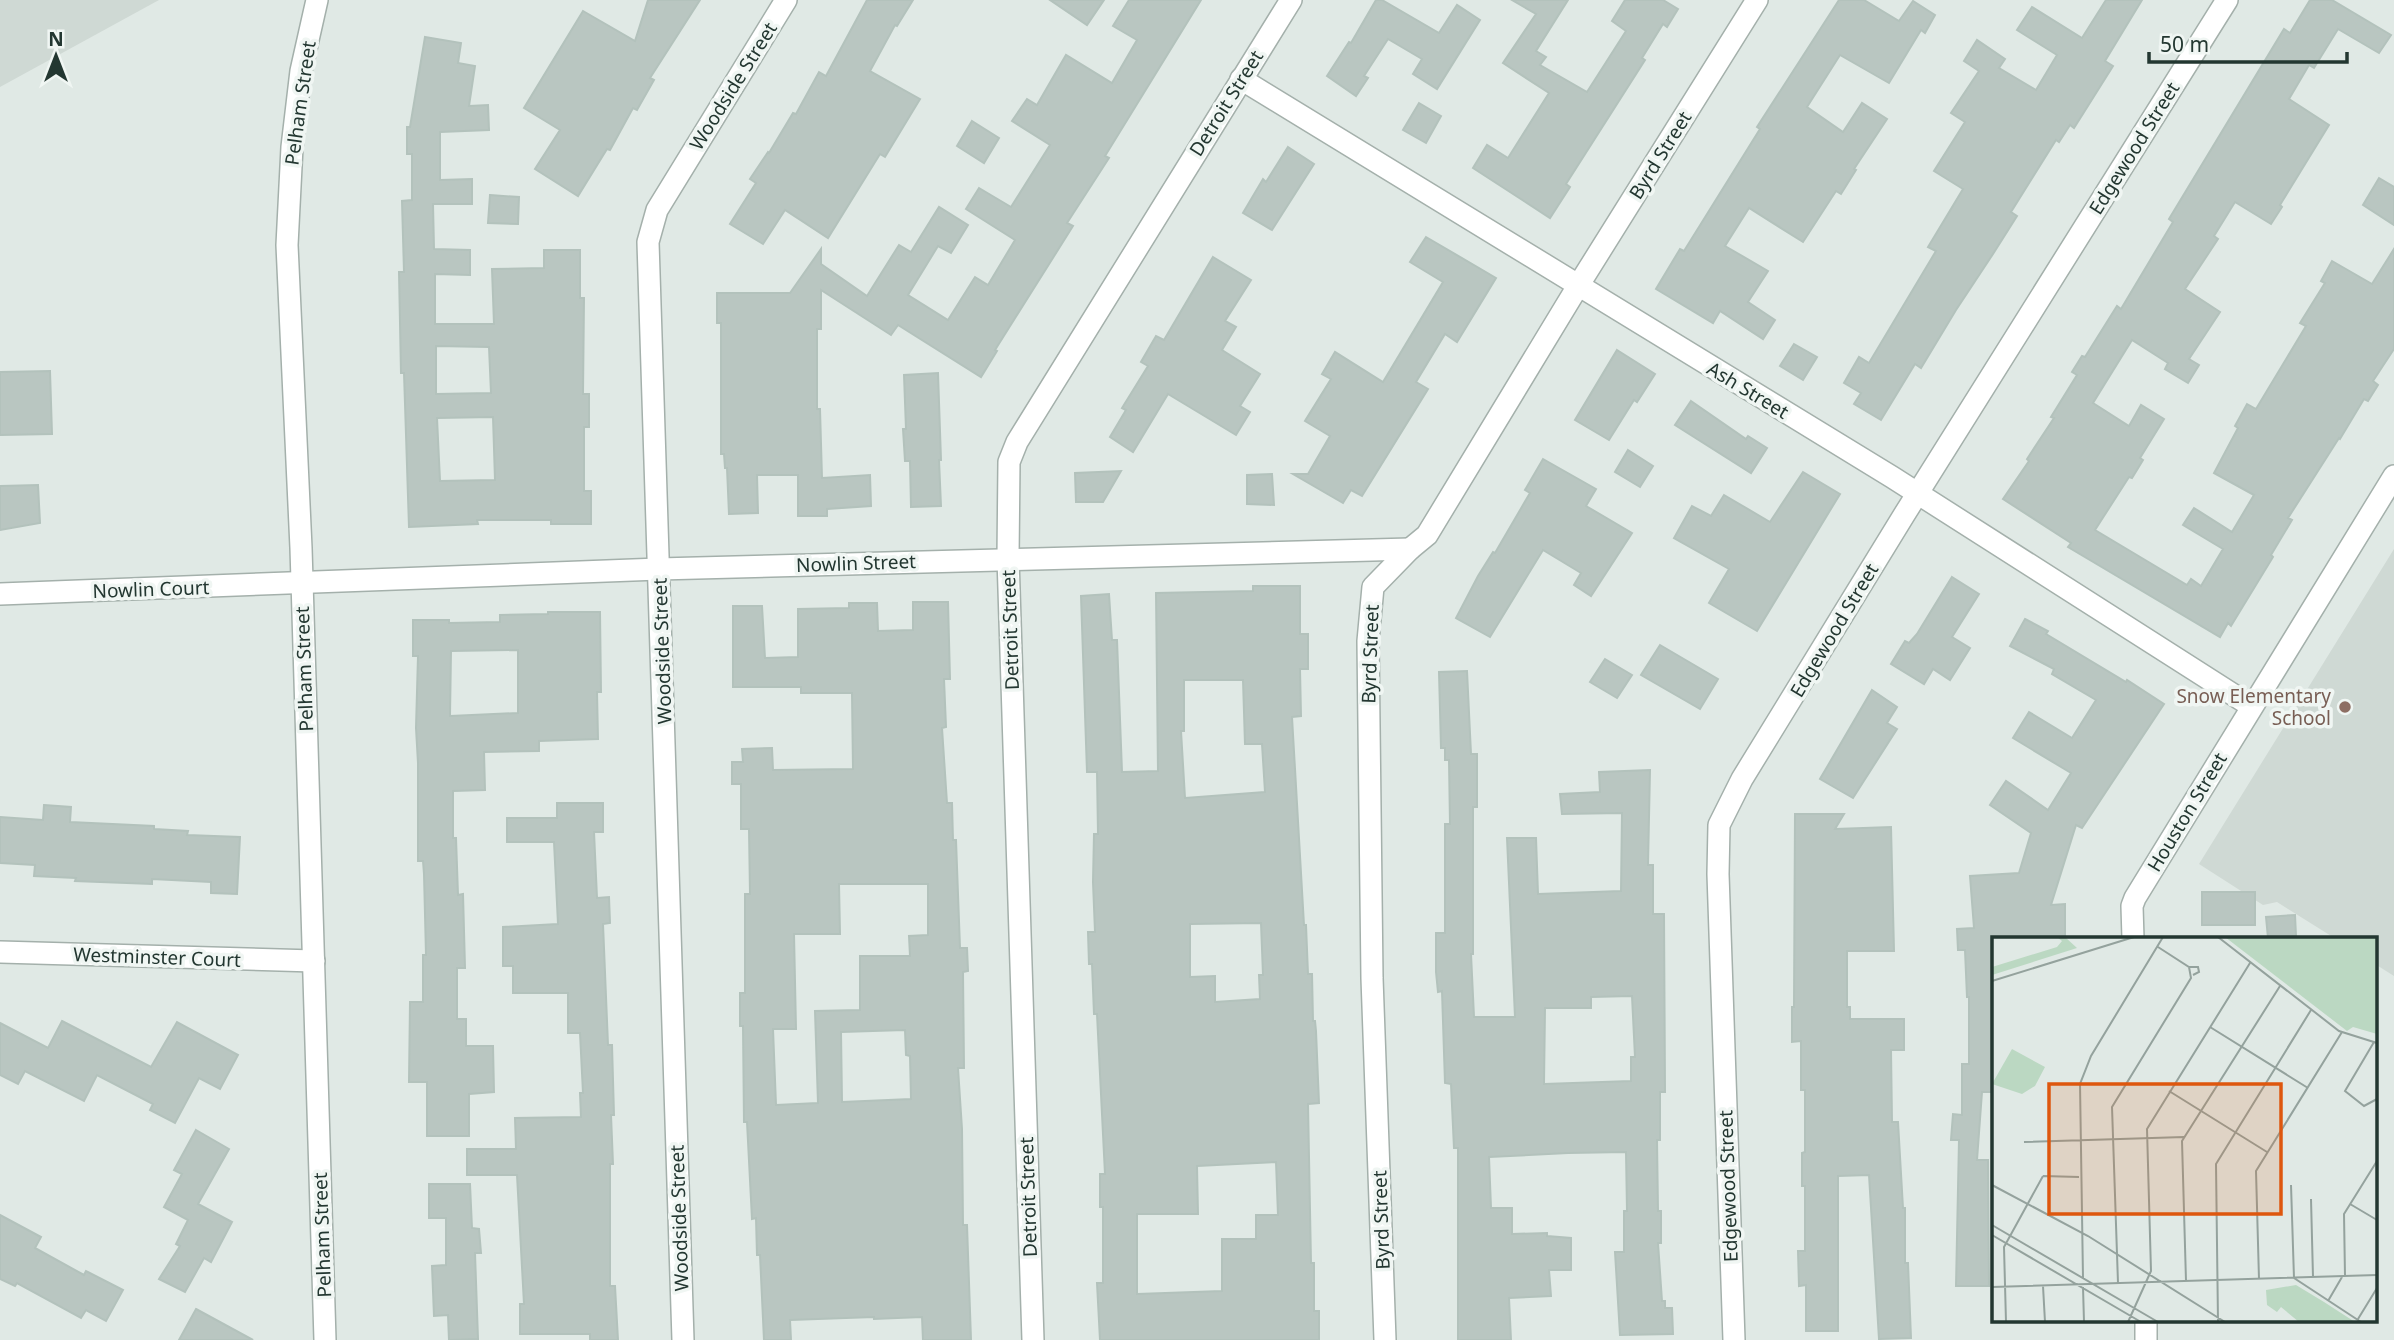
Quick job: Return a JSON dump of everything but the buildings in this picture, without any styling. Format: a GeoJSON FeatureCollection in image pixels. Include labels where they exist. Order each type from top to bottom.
{"type":"FeatureCollection","features":[{"type":"Feature","properties":{"kind":"street","name":"Pelham Street"},"geometry":{"type":"LineString","coordinates":[[317,0],[301,71],[292,147],[287,245],[302,584],[325,1340]]}},
{"type":"Feature","properties":{"kind":"street","name":"Woodside Street"},"geometry":{"type":"LineString","coordinates":[[683,1340],[648,242],[657,210],[786,0]]}},
{"type":"Feature","properties":{"kind":"street","name":"Detroit Street"},"geometry":{"type":"LineString","coordinates":[[1033,1340],[1008,558],[1009,462],[1017,442],[1291,0]]}},
{"type":"Feature","properties":{"kind":"street","name":"Byrd Street"},"geometry":{"type":"LineString","coordinates":[[1385,1340],[1372,978],[1368,641],[1373,587],[1427,534],[1445,507],[1578,286],[1757,0]]}},
{"type":"Feature","properties":{"kind":"street","name":"Edgewood Street"},"geometry":{"type":"LineString","coordinates":[[1734,1340],[1718,874],[1719,825],[1742,779],[1918,493],[2227,0]]}},
{"type":"Feature","properties":{"kind":"street","name":"Ash Street"},"geometry":{"type":"LineString","coordinates":[[1241,79],[1918,493],[2251,706]]}},
{"type":"Feature","properties":{"kind":"street","name":"Houston Street"},"geometry":{"type":"LineString","coordinates":[[2133,937],[2132,906],[2135,898],[2394,476]]}},
{"type":"Feature","properties":{"kind":"street","name":"Nowlin Street"},"geometry":{"type":"LineString","coordinates":[[302,584],[659,569],[1410,549]]}},
{"type":"Feature","properties":{"kind":"street","name":"Nowlin Court"},"geometry":{"type":"LineString","coordinates":[[0,594],[302,584]]}},
{"type":"Feature","properties":{"kind":"street","name":"Westminster Court"},"geometry":{"type":"LineString","coordinates":[[0,952],[314,961]]}},
{"type":"Feature","properties":{"kind":"street"},"geometry":{"type":"LineString","coordinates":[[2146,1322],[2146,1340]]}},
{"type":"Feature","properties":{"kind":"shaded area"},"geometry":{"type":"Polygon","coordinates":[[[0,0],[159,0],[0,87],[0,0]]]}},
{"type":"Feature","properties":{"kind":"shaded area","name":"Snow Elementary School"},"geometry":{"type":"Polygon","coordinates":[[[2394,549],[2394,976],[2376,965],[2376,937],[2333,937],[2277,902],[2263,905],[2199,864],[2394,549]]]}},
{"type":"Feature","properties":{"kind":"place","name":"Snow Elementary School"},"geometry":{"type":"Point","coordinates":[2345,707]}}]}
